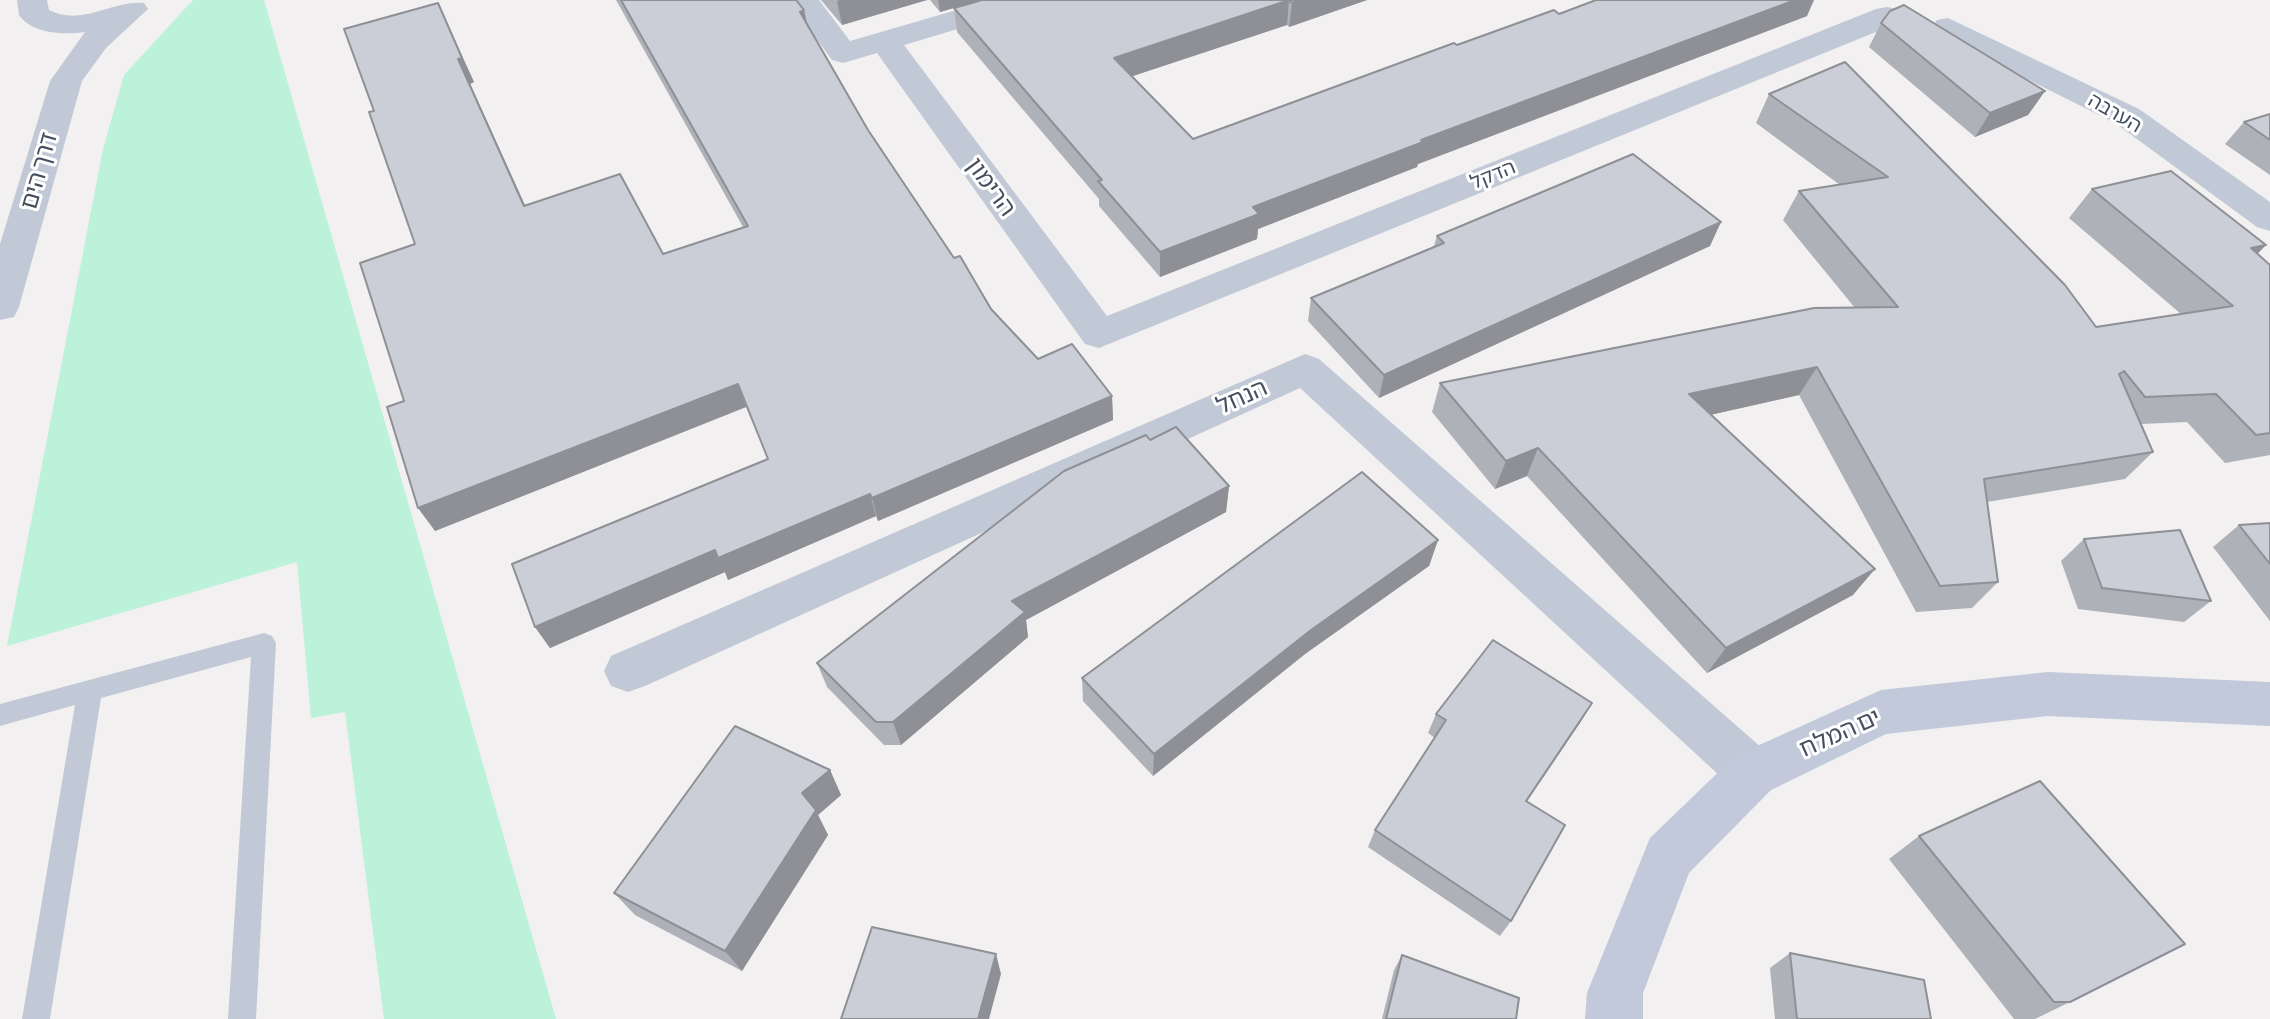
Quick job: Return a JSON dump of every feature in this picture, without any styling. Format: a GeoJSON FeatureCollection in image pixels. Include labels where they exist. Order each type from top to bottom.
{"type":"FeatureCollection","features":[{"type":"Feature","properties":{"kind":"street"},"geometry":{"type":"LineString","coordinates":[[803,0],[843,53],[1024,0]]}},
{"type":"Feature","properties":{"kind":"street"},"geometry":{"type":"LineString","coordinates":[[0,5],[39,8],[91,22],[141,4]]}},
{"type":"Feature","properties":{"kind":"street","name":"דרך הים"},"geometry":{"type":"LineString","coordinates":[[3,286],[66,81],[78,58],[96,36],[141,4]]}},
{"type":"Feature","properties":{"kind":"street","name":"דרך הים"},"geometry":{"type":"LineString","coordinates":[[39,8],[66,81]]}},
{"type":"Feature","properties":{"kind":"street","name":"הערבה"},"geometry":{"type":"LineString","coordinates":[[1916,16],[2127,116],[2270,219]]}},
{"type":"Feature","properties":{"kind":"street","name":"הדקל"},"geometry":{"type":"LineString","coordinates":[[1099,334],[1916,16]]}},
{"type":"Feature","properties":{"kind":"street","name":"הרימון"},"geometry":{"type":"LineString","coordinates":[[884,40],[1099,334]]}},
{"type":"Feature","properties":{"kind":"street","name":"הנחל"},"geometry":{"type":"LineString","coordinates":[[628,671],[1305,369],[1753,773]]}},
{"type":"Feature","properties":{"kind":"street","name":"ים המלח"},"geometry":{"type":"LineString","coordinates":[[1614,1019],[1615,993],[1669,856],[1753,773],[1881,712],[2048,694],[2270,704]]}},
{"type":"Feature","properties":{"kind":"lane"},"geometry":{"type":"LineString","coordinates":[[0,715],[264,643],[242,1019]]}},
{"type":"Feature","properties":{"kind":"lane"},"geometry":{"type":"LineString","coordinates":[[36,1019],[90,691]]}},
{"type":"Feature","properties":{"kind":"green space"},"geometry":{"type":"Polygon","coordinates":[[[193,0],[264,0],[556,1019],[384,1019],[345,712],[311,718],[297,562],[7,646],[103,149],[124,75],[193,0]]]}},
{"type":"Feature","properties":{"kind":"building"},"geometry":{"type":"Polygon","coordinates":[[[621,0],[796,0],[868,130],[954,258],[960,256],[991,309],[1038,359],[1072,344],[1112,396],[872,498],[870,494],[718,558],[715,550],[535,627],[512,564],[768,459],[738,384],[418,508],[387,407],[404,401],[360,263],[415,244],[369,112],[374,111],[344,29],[438,3],[462,58],[458,59],[524,206],[620,174],[663,254],[748,226],[621,0]]]}},
{"type":"Feature","properties":{"kind":"building"},"geometry":{"type":"Polygon","coordinates":[[[982,0],[1289,0],[1114,58],[1193,139],[1454,43],[1457,45],[1554,10],[1559,14],[1596,0],[1795,0],[1421,140],[1423,142],[1253,207],[1259,214],[1160,252],[954,8],[982,0]]]}},
{"type":"Feature","properties":{"kind":"building"},"geometry":{"type":"Polygon","coordinates":[[[1904,5],[2045,91],[1990,113],[1881,23],[1890,11],[1904,5]]]}},
{"type":"Feature","properties":{"kind":"building"},"geometry":{"type":"Polygon","coordinates":[[[1845,62],[2065,285],[2096,327],[2233,306],[2092,189],[2171,171],[2266,245],[2251,248],[2270,265],[2270,433],[2256,435],[2216,394],[2145,397],[2124,371],[2119,374],[2153,452],[1984,479],[1998,582],[1940,586],[1817,367],[1689,394],[1875,569],[1726,648],[1538,448],[1506,461],[1440,383],[1814,308],[1898,307],[1799,191],[1888,177],[1769,94],[1845,62]]]}},
{"type":"Feature","properties":{"kind":"building"},"geometry":{"type":"Polygon","coordinates":[[[2270,114],[2270,140],[2244,122],[2270,114]]]}},
{"type":"Feature","properties":{"kind":"building"},"geometry":{"type":"Polygon","coordinates":[[[1633,154],[1721,222],[1384,375],[1311,298],[1444,243],[1437,236],[1633,154]]]}},
{"type":"Feature","properties":{"kind":"building"},"geometry":{"type":"Polygon","coordinates":[[[1176,427],[1229,486],[1012,601],[1025,612],[893,722],[876,722],[817,663],[1064,471],[1146,435],[1150,440],[1176,427]]]}},
{"type":"Feature","properties":{"kind":"building"},"geometry":{"type":"Polygon","coordinates":[[[1362,472],[1438,540],[1311,630],[1154,754],[1082,678],[1362,472]]]}},
{"type":"Feature","properties":{"kind":"building"},"geometry":{"type":"Polygon","coordinates":[[[2270,523],[2270,564],[2239,525],[2270,523]]]}},
{"type":"Feature","properties":{"kind":"building"},"geometry":{"type":"Polygon","coordinates":[[[2180,530],[2211,601],[2102,588],[2084,539],[2180,530]]]}},
{"type":"Feature","properties":{"kind":"building"},"geometry":{"type":"Polygon","coordinates":[[[1493,640],[1592,703],[1526,801],[1565,825],[1511,921],[1375,830],[1446,720],[1436,714],[1493,640]]]}},
{"type":"Feature","properties":{"kind":"building"},"geometry":{"type":"Polygon","coordinates":[[[735,726],[830,770],[802,793],[816,810],[725,951],[614,893],[735,726]]]}},
{"type":"Feature","properties":{"kind":"building"},"geometry":{"type":"Polygon","coordinates":[[[2040,781],[2185,944],[2070,1002],[2054,1002],[1919,836],[2040,781]]]}},
{"type":"Feature","properties":{"kind":"building"},"geometry":{"type":"Polygon","coordinates":[[[872,927],[996,954],[978,1019],[841,1019],[872,927]]]}},
{"type":"Feature","properties":{"kind":"building"},"geometry":{"type":"Polygon","coordinates":[[[1790,953],[1924,980],[1931,1019],[1797,1019],[1790,953]]]}},
{"type":"Feature","properties":{"kind":"building"},"geometry":{"type":"Polygon","coordinates":[[[1402,955],[1519,998],[1516,1019],[1386,1019],[1402,955]]]}}]}
